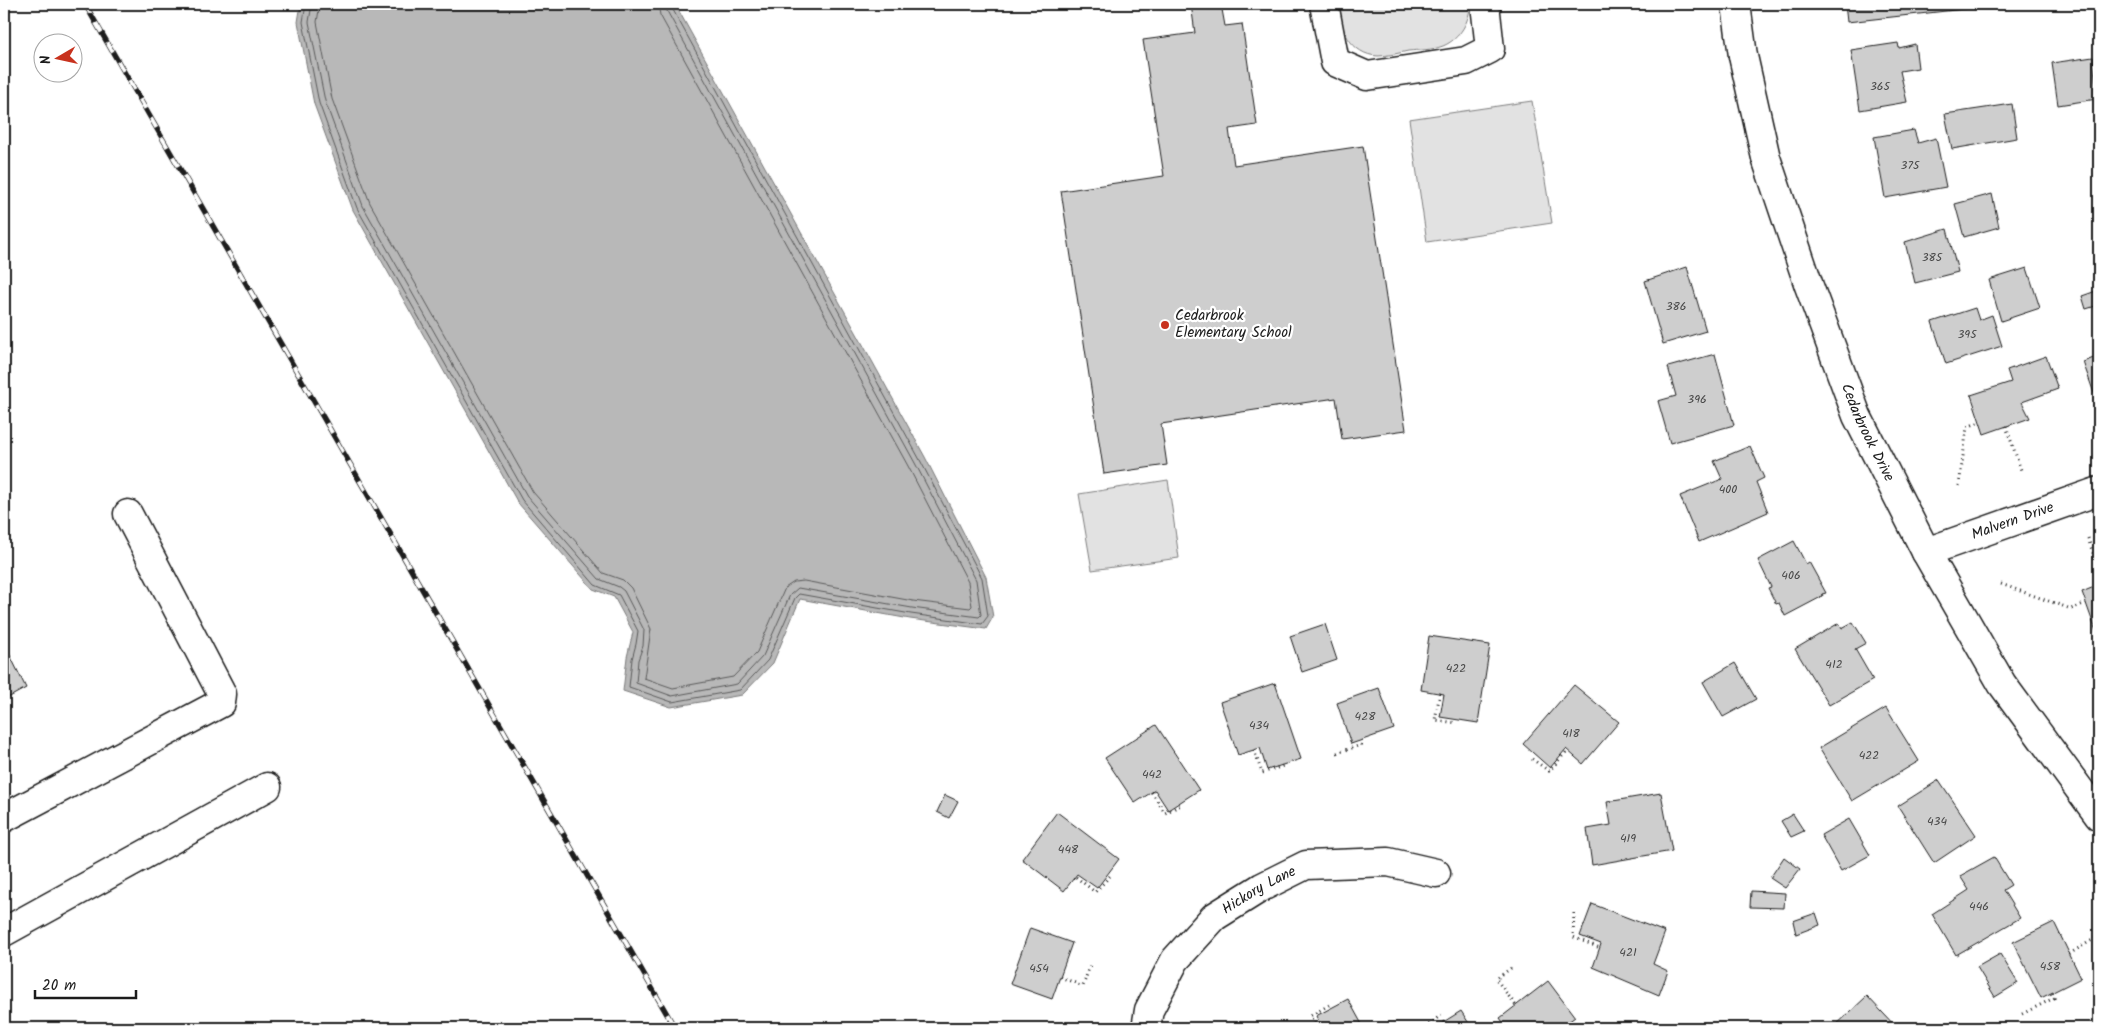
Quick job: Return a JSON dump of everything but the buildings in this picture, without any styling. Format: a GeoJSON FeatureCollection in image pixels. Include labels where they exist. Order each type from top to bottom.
{"type":"FeatureCollection","features":[{"type":"Feature","properties":{"kind":"street"},"geometry":{"type":"LineString","coordinates":[[1324,4],[1335,62],[1367,76],[1466,61],[1490,49],[1485,4]]}},
{"type":"Feature","properties":{"kind":"street","name":"Cedarbrook Drive"},"geometry":{"type":"LineString","coordinates":[[1736,4],[1743,56],[1763,149],[1809,286],[1857,416],[1926,552],[2002,684],[2099,816]]}},
{"type":"Feature","properties":{"kind":"street","name":"Malvern Drive"},"geometry":{"type":"LineString","coordinates":[[1926,552],[2099,491]]}},
{"type":"Feature","properties":{"kind":"street"},"geometry":{"type":"LineString","coordinates":[[4,818],[221,703],[222,694],[128,514]]}},
{"type":"Feature","properties":{"kind":"street"},"geometry":{"type":"LineString","coordinates":[[4,932],[267,787]]}},
{"type":"Feature","properties":{"kind":"street","name":"Hickory Lane"},"geometry":{"type":"LineString","coordinates":[[1146,1028],[1149,1010],[1175,960],[1214,917],[1262,887],[1306,865],[1388,862],[1436,873]]}},
{"type":"Feature","properties":{"kind":"path"},"geometry":{"type":"LineString","coordinates":[[1959,486],[1967,427],[1980,422]]}},
{"type":"Feature","properties":{"kind":"path"},"geometry":{"type":"LineString","coordinates":[[2006,426],[2022,473]]}},
{"type":"Feature","properties":{"kind":"path"},"geometry":{"type":"LineString","coordinates":[[2088,538],[2099,571]]}},
{"type":"Feature","properties":{"kind":"path"},"geometry":{"type":"LineString","coordinates":[[2001,584],[2071,609],[2086,603]]}},
{"type":"Feature","properties":{"kind":"path"},"geometry":{"type":"LineString","coordinates":[[1440,694],[1435,720],[1457,723]]}},
{"type":"Feature","properties":{"kind":"path"},"geometry":{"type":"LineString","coordinates":[[1337,753],[1360,745],[1359,741]]}},
{"type":"Feature","properties":{"kind":"path"},"geometry":{"type":"LineString","coordinates":[[1254,750],[1262,773],[1283,766]]}},
{"type":"Feature","properties":{"kind":"path"},"geometry":{"type":"LineString","coordinates":[[1532,759],[1549,772],[1567,751]]}},
{"type":"Feature","properties":{"kind":"path"},"geometry":{"type":"LineString","coordinates":[[1152,792],[1165,814],[1181,804]]}},
{"type":"Feature","properties":{"kind":"path"},"geometry":{"type":"LineString","coordinates":[[1076,877],[1095,892],[1110,876]]}},
{"type":"Feature","properties":{"kind":"path"},"geometry":{"type":"LineString","coordinates":[[1574,913],[1573,937],[1600,948]]}},
{"type":"Feature","properties":{"kind":"path"},"geometry":{"type":"LineString","coordinates":[[2069,954],[2099,936]]}},
{"type":"Feature","properties":{"kind":"path"},"geometry":{"type":"LineString","coordinates":[[1060,977],[1083,986],[1090,965]]}},
{"type":"Feature","properties":{"kind":"path"},"geometry":{"type":"LineString","coordinates":[[1512,968],[1496,978],[1516,1006]]}},
{"type":"Feature","properties":{"kind":"path"},"geometry":{"type":"LineString","coordinates":[[2022,1014],[2054,998],[2051,993]]}},
{"type":"Feature","properties":{"kind":"path"},"geometry":{"type":"LineString","coordinates":[[1317,1028],[1310,1016],[1329,1006]]}},
{"type":"Feature","properties":{"kind":"path"},"geometry":{"type":"LineString","coordinates":[[1425,1028],[1442,1015]]}},
{"type":"Feature","properties":{"kind":"shaded area"},"geometry":{"type":"Polygon","coordinates":[[[1340,4],[1470,4],[1470,10],[1463,29],[1454,39],[1443,46],[1378,56],[1360,51],[1348,38],[1341,22],[1340,4]]]}},
{"type":"Feature","properties":{"kind":"shaded area"},"geometry":{"type":"Polygon","coordinates":[[[1532,101],[1552,223],[1427,242],[1409,119],[1532,101]]]}},
{"type":"Feature","properties":{"kind":"shaded area"},"geometry":{"type":"Polygon","coordinates":[[[1168,480],[1179,558],[1092,570],[1079,494],[1168,480]]]}},
{"type":"Feature","properties":{"kind":"water"},"geometry":{"type":"Polygon","coordinates":[[[301,4],[675,4],[925,457],[986,577],[993,617],[986,629],[910,619],[800,599],[773,663],[742,695],[671,707],[623,691],[627,657],[633,632],[614,597],[593,589],[518,503],[353,210],[314,104],[298,22],[301,4]]]}},
{"type":"Feature","properties":{"kind":"railway"},"geometry":{"type":"LineString","coordinates":[[85,4],[675,1028]]}},
{"type":"Feature","properties":{"kind":"place","name":"Cedarbrook Elementary School"},"geometry":{"type":"Point","coordinates":[1165,325]}}]}
